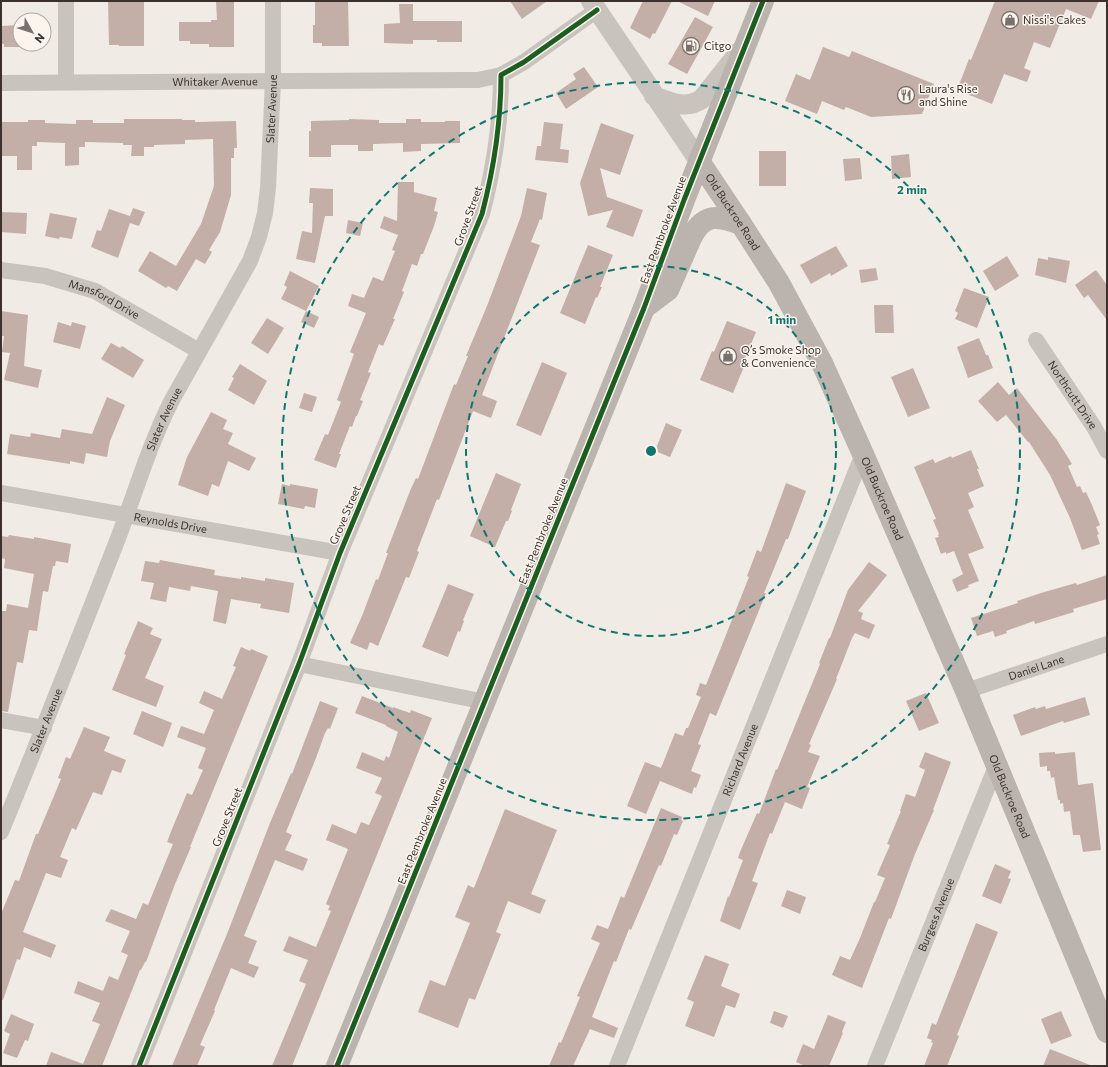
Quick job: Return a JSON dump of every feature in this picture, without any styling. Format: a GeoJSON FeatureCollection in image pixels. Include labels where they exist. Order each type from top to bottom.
{"type":"FeatureCollection","features":[{"type":"Feature","properties":{"kind":"main road","name":"East Pembroke Avenue"},"geometry":{"type":"LineString","coordinates":[[337,1066],[644,308],[699,162],[763,1]]}},
{"type":"Feature","properties":{"kind":"main road","name":"Old Buckroe Road"},"geometry":{"type":"LineString","coordinates":[[699,162],[779,283],[818,356],[863,454],[966,691],[1107,1032]]}},
{"type":"Feature","properties":{"kind":"main road"},"geometry":{"type":"LineString","coordinates":[[644,308],[668,290],[691,238],[700,224],[709,219],[722,218],[741,224]]}},
{"type":"Feature","properties":{"kind":"street"},"geometry":{"type":"LineString","coordinates":[[66,1],[66,82]]}},
{"type":"Feature","properties":{"kind":"street","name":"Slater Avenue"},"geometry":{"type":"LineString","coordinates":[[1,832],[44,728],[127,516],[162,418],[250,261],[259,238],[265,213],[268,188],[273,1]]}},
{"type":"Feature","properties":{"kind":"street"},"geometry":{"type":"LineString","coordinates":[[501,75],[524,62],[594,6]]}},
{"type":"Feature","properties":{"kind":"street","name":"Old Buckroe Road"},"geometry":{"type":"LineString","coordinates":[[594,6],[699,162]]}},
{"type":"Feature","properties":{"kind":"street"},"geometry":{"type":"LineString","coordinates":[[654,96],[678,104],[689,105],[697,102],[702,98],[746,44]]}},
{"type":"Feature","properties":{"kind":"street","name":"Whitaker Avenue"},"geometry":{"type":"LineString","coordinates":[[1,83],[463,80],[484,79],[501,75]]}},
{"type":"Feature","properties":{"kind":"street","name":"Grove Street"},"geometry":{"type":"LineString","coordinates":[[139,1066],[299,664],[340,553],[482,214],[491,180],[496,148],[501,103],[501,75]]}},
{"type":"Feature","properties":{"kind":"street","name":"Mansford Drive"},"geometry":{"type":"LineString","coordinates":[[1,270],[45,276],[94,291],[199,351]]}},
{"type":"Feature","properties":{"kind":"street","name":"Northcutt Drive"},"geometry":{"type":"LineString","coordinates":[[1036,340],[1094,427],[1107,451]]}},
{"type":"Feature","properties":{"kind":"street","name":"Richard Avenue"},"geometry":{"type":"LineString","coordinates":[[617,1066],[863,454]]}},
{"type":"Feature","properties":{"kind":"street","name":"Reynolds Drive"},"geometry":{"type":"LineString","coordinates":[[1,493],[340,553]]}},
{"type":"Feature","properties":{"kind":"street","name":"Daniel Lane"},"geometry":{"type":"LineString","coordinates":[[966,691],[1107,644]]}},
{"type":"Feature","properties":{"kind":"street"},"geometry":{"type":"LineString","coordinates":[[299,664],[485,702]]}},
{"type":"Feature","properties":{"kind":"street"},"geometry":{"type":"LineString","coordinates":[[1,720],[44,728]]}},
{"type":"Feature","properties":{"kind":"street","name":"Burgess Avenue"},"geometry":{"type":"LineString","coordinates":[[875,1066],[997,764]]}},
{"type":"Feature","properties":{"kind":"building"},"geometry":{"type":"Polygon","coordinates":[[[108,1],[144,1],[144,46],[109,45],[108,1]]]}},
{"type":"Feature","properties":{"kind":"building"},"geometry":{"type":"Polygon","coordinates":[[[216,1],[234,1],[234,47],[209,47],[209,44],[190,44],[190,41],[179,41],[179,22],[211,22],[211,20],[217,20],[216,1]]]}},
{"type":"Feature","properties":{"kind":"building"},"geometry":{"type":"Polygon","coordinates":[[[315,1],[348,1],[349,46],[322,46],[322,43],[313,43],[315,1]]]}},
{"type":"Feature","properties":{"kind":"building"},"geometry":{"type":"Polygon","coordinates":[[[510,1],[547,1],[522,19],[510,1]]]}},
{"type":"Feature","properties":{"kind":"building"},"geometry":{"type":"Polygon","coordinates":[[[643,1],[672,1],[655,34],[653,33],[650,39],[630,28],[643,1]]]}},
{"type":"Feature","properties":{"kind":"building"},"geometry":{"type":"Polygon","coordinates":[[[677,1],[715,1],[708,16],[677,1]]]}},
{"type":"Feature","properties":{"kind":"building"},"geometry":{"type":"Polygon","coordinates":[[[995,1],[1099,1],[1091,19],[1066,9],[1050,48],[1034,42],[1024,68],[1031,71],[1027,82],[1004,74],[992,104],[957,90],[995,1]]]}},
{"type":"Feature","properties":{"kind":"building"},"geometry":{"type":"Polygon","coordinates":[[[399,4],[413,4],[413,21],[462,21],[462,42],[413,40],[413,44],[384,43],[384,24],[400,23],[399,4]]]}},
{"type":"Feature","properties":{"kind":"building","name":"Citgo"},"geometry":{"type":"Polygon","coordinates":[[[695,17],[713,27],[687,74],[668,64],[695,17]]]}},
{"type":"Feature","properties":{"kind":"building"},"geometry":{"type":"Polygon","coordinates":[[[12,25],[12,47],[4,47],[4,44],[1,44],[1,26],[12,25]]]}},
{"type":"Feature","properties":{"kind":"building"},"geometry":{"type":"Polygon","coordinates":[[[823,47],[849,57],[852,51],[934,84],[922,114],[871,117],[846,107],[844,110],[822,101],[817,114],[785,101],[796,74],[810,80],[823,47]]]}},
{"type":"Feature","properties":{"kind":"building"},"geometry":{"type":"Polygon","coordinates":[[[584,67],[598,87],[566,109],[556,93],[576,79],[573,74],[584,67]]]}},
{"type":"Feature","properties":{"kind":"building"},"geometry":{"type":"Polygon","coordinates":[[[124,119],[182,119],[195,120],[195,122],[236,121],[237,148],[234,148],[234,158],[231,158],[231,195],[220,232],[209,250],[212,252],[205,264],[196,259],[177,291],[168,286],[166,288],[138,271],[150,251],[176,266],[201,224],[214,186],[213,139],[185,140],[185,144],[154,145],[154,147],[144,147],[144,156],[131,156],[132,145],[123,145],[123,143],[85,142],[85,147],[79,147],[79,165],[65,166],[65,143],[37,142],[37,146],[32,146],[32,170],[17,170],[17,156],[1,156],[1,122],[28,122],[28,120],[45,120],[45,123],[76,124],[76,120],[93,120],[93,123],[124,123],[124,119]]]}},
{"type":"Feature","properties":{"kind":"building"},"geometry":{"type":"Polygon","coordinates":[[[349,119],[379,120],[379,123],[406,123],[406,119],[421,119],[421,122],[460,121],[460,143],[421,144],[421,151],[403,152],[403,143],[373,144],[373,151],[358,151],[358,145],[331,145],[331,157],[309,157],[309,131],[311,131],[311,121],[349,119]]]}},
{"type":"Feature","properties":{"kind":"building"},"geometry":{"type":"Polygon","coordinates":[[[544,122],[563,124],[560,149],[569,150],[568,163],[535,160],[537,146],[541,146],[544,122]]]}},
{"type":"Feature","properties":{"kind":"building"},"geometry":{"type":"Polygon","coordinates":[[[601,123],[634,135],[620,175],[600,168],[607,197],[643,210],[633,237],[606,227],[613,210],[588,216],[580,183],[601,123]]]}},
{"type":"Feature","properties":{"kind":"building"},"geometry":{"type":"Polygon","coordinates":[[[759,151],[786,151],[786,186],[759,186],[759,151]]]}},
{"type":"Feature","properties":{"kind":"building"},"geometry":{"type":"Polygon","coordinates":[[[909,154],[911,177],[892,179],[891,156],[909,154]]]}},
{"type":"Feature","properties":{"kind":"building"},"geometry":{"type":"Polygon","coordinates":[[[860,158],[862,179],[845,181],[843,159],[860,158]]]}},
{"type":"Feature","properties":{"kind":"building"},"geometry":{"type":"Polygon","coordinates":[[[398,182],[414,182],[414,192],[437,198],[434,211],[438,212],[434,226],[417,266],[412,264],[402,291],[404,292],[393,319],[395,319],[383,346],[379,344],[368,372],[371,373],[360,400],[363,401],[352,427],[350,426],[339,454],[341,454],[336,468],[314,460],[325,434],[328,435],[341,402],[337,400],[354,354],[350,352],[366,313],[348,306],[352,294],[364,298],[373,277],[383,281],[395,251],[392,250],[398,235],[380,228],[384,216],[397,221],[398,182]]]}},
{"type":"Feature","properties":{"kind":"building"},"geometry":{"type":"Polygon","coordinates":[[[310,188],[333,189],[333,216],[325,216],[315,263],[296,259],[302,231],[312,233],[313,203],[309,203],[310,188]]]}},
{"type":"Feature","properties":{"kind":"building"},"geometry":{"type":"Polygon","coordinates":[[[527,188],[547,193],[542,220],[540,219],[531,242],[540,245],[482,395],[497,401],[491,418],[473,411],[439,500],[437,499],[417,551],[419,552],[409,578],[406,577],[378,646],[370,642],[367,650],[350,643],[376,579],[378,580],[388,553],[386,553],[410,491],[416,478],[418,479],[454,384],[456,385],[468,356],[466,356],[487,306],[521,216],[527,188]]]}},
{"type":"Feature","properties":{"kind":"building"},"geometry":{"type":"Polygon","coordinates":[[[133,208],[145,212],[139,226],[130,223],[118,258],[91,247],[97,230],[101,231],[109,209],[130,216],[133,208]]]}},
{"type":"Feature","properties":{"kind":"building"},"geometry":{"type":"Polygon","coordinates":[[[1,212],[27,213],[26,234],[1,232],[1,212]]]}},
{"type":"Feature","properties":{"kind":"building"},"geometry":{"type":"Polygon","coordinates":[[[50,213],[77,218],[72,239],[60,237],[59,239],[45,236],[50,213]]]}},
{"type":"Feature","properties":{"kind":"building"},"geometry":{"type":"Polygon","coordinates":[[[348,220],[363,223],[360,236],[346,233],[348,220]]]}},
{"type":"Feature","properties":{"kind":"building"},"geometry":{"type":"Polygon","coordinates":[[[588,245],[613,255],[600,287],[602,287],[597,298],[596,297],[585,324],[560,313],[588,245]]]}},
{"type":"Feature","properties":{"kind":"building"},"geometry":{"type":"Polygon","coordinates":[[[836,246],[848,266],[831,276],[830,273],[811,284],[800,265],[836,246]]]}},
{"type":"Feature","properties":{"kind":"building"},"geometry":{"type":"Polygon","coordinates":[[[1007,256],[1019,276],[995,291],[983,271],[1007,256]]]}},
{"type":"Feature","properties":{"kind":"building"},"geometry":{"type":"Polygon","coordinates":[[[1048,257],[1070,261],[1066,283],[1035,275],[1038,258],[1048,260],[1048,257]]]}},
{"type":"Feature","properties":{"kind":"building"},"geometry":{"type":"Polygon","coordinates":[[[876,268],[878,280],[861,283],[859,270],[876,268]]]}},
{"type":"Feature","properties":{"kind":"building"},"geometry":{"type":"Polygon","coordinates":[[[1096,270],[1107,285],[1107,320],[1088,295],[1084,298],[1075,285],[1096,270]]]}},
{"type":"Feature","properties":{"kind":"building"},"geometry":{"type":"Polygon","coordinates":[[[290,271],[319,286],[306,311],[281,299],[287,287],[284,285],[290,271]]]}},
{"type":"Feature","properties":{"kind":"building"},"geometry":{"type":"Polygon","coordinates":[[[964,288],[989,297],[977,328],[955,319],[958,313],[955,311],[964,288]]]}},
{"type":"Feature","properties":{"kind":"building"},"geometry":{"type":"Polygon","coordinates":[[[874,305],[893,305],[894,333],[875,333],[874,305]]]}},
{"type":"Feature","properties":{"kind":"building"},"geometry":{"type":"Polygon","coordinates":[[[1,311],[28,315],[24,366],[42,370],[38,388],[4,380],[10,353],[2,352],[4,336],[1,336],[1,311]]]}},
{"type":"Feature","properties":{"kind":"building"},"geometry":{"type":"Polygon","coordinates":[[[306,311],[319,317],[314,328],[301,322],[306,311]]]}},
{"type":"Feature","properties":{"kind":"building"},"geometry":{"type":"Polygon","coordinates":[[[267,318],[284,328],[268,354],[251,343],[267,318]]]}},
{"type":"Feature","properties":{"kind":"building","name":"Q’s Smoke Shop & Convenience"},"geometry":{"type":"Polygon","coordinates":[[[727,321],[756,332],[744,361],[746,362],[733,393],[700,380],[727,321]]]}},
{"type":"Feature","properties":{"kind":"building"},"geometry":{"type":"Polygon","coordinates":[[[58,322],[71,326],[72,322],[86,326],[80,349],[53,342],[58,322]]]}},
{"type":"Feature","properties":{"kind":"building"},"geometry":{"type":"Polygon","coordinates":[[[979,338],[993,368],[968,378],[957,347],[979,338]]]}},
{"type":"Feature","properties":{"kind":"building"},"geometry":{"type":"Polygon","coordinates":[[[111,343],[120,348],[122,346],[144,360],[133,378],[101,359],[111,343]]]}},
{"type":"Feature","properties":{"kind":"building"},"geometry":{"type":"Polygon","coordinates":[[[542,362],[567,373],[541,436],[516,425],[542,362]]]}},
{"type":"Feature","properties":{"kind":"building"},"geometry":{"type":"Polygon","coordinates":[[[240,364],[267,381],[254,405],[228,390],[234,378],[232,377],[240,364]]]}},
{"type":"Feature","properties":{"kind":"building"},"geometry":{"type":"Polygon","coordinates":[[[913,368],[930,408],[908,417],[891,377],[913,368]]]}},
{"type":"Feature","properties":{"kind":"building"},"geometry":{"type":"Polygon","coordinates":[[[998,382],[1009,395],[1017,388],[1057,440],[1072,464],[1068,466],[1077,487],[1080,486],[1083,493],[1086,492],[1092,505],[1100,525],[1096,527],[1099,534],[1097,535],[1100,544],[1082,550],[1070,518],[1050,475],[1029,442],[1006,415],[997,422],[978,401],[998,382]]]}},
{"type":"Feature","properties":{"kind":"building"},"geometry":{"type":"Polygon","coordinates":[[[304,393],[317,397],[312,412],[299,408],[304,393]]]}},
{"type":"Feature","properties":{"kind":"building"},"geometry":{"type":"Polygon","coordinates":[[[107,397],[125,405],[110,441],[107,457],[86,453],[84,464],[70,461],[70,464],[7,454],[10,434],[30,437],[31,433],[60,438],[62,429],[92,434],[107,397]]]}},
{"type":"Feature","properties":{"kind":"building"},"geometry":{"type":"Polygon","coordinates":[[[211,412],[227,420],[223,429],[233,433],[228,444],[256,458],[249,471],[228,461],[219,487],[212,484],[208,496],[178,485],[187,457],[211,412]]]}},
{"type":"Feature","properties":{"kind":"building"},"geometry":{"type":"Polygon","coordinates":[[[666,423],[682,430],[670,457],[655,451],[666,423]]]}},
{"type":"Feature","properties":{"kind":"building"},"geometry":{"type":"Polygon","coordinates":[[[971,450],[984,486],[968,493],[974,507],[968,510],[984,548],[968,554],[979,581],[968,585],[969,587],[957,592],[952,580],[963,574],[954,551],[941,554],[935,538],[939,537],[933,520],[936,519],[914,467],[933,459],[935,463],[951,456],[952,458],[971,450]]]}},
{"type":"Feature","properties":{"kind":"building"},"geometry":{"type":"Polygon","coordinates":[[[496,473],[521,484],[508,521],[506,521],[495,547],[470,536],[496,473]]]}},
{"type":"Feature","properties":{"kind":"building"},"geometry":{"type":"Polygon","coordinates":[[[786,483],[806,491],[716,716],[710,713],[698,744],[701,745],[691,771],[701,775],[696,788],[694,787],[692,794],[660,781],[646,814],[627,806],[645,762],[661,768],[675,733],[683,736],[686,728],[688,728],[701,697],[696,695],[700,683],[706,685],[749,577],[747,576],[757,550],[761,552],[786,483]]]}},
{"type":"Feature","properties":{"kind":"building"},"geometry":{"type":"Polygon","coordinates":[[[282,484],[318,489],[315,508],[305,506],[304,509],[278,504],[282,484]]]}},
{"type":"Feature","properties":{"kind":"building"},"geometry":{"type":"Polygon","coordinates":[[[9,535],[34,539],[34,537],[71,544],[68,563],[56,561],[55,566],[53,566],[48,592],[43,591],[37,631],[29,630],[23,663],[17,662],[8,712],[1,711],[1,611],[6,611],[7,604],[28,608],[34,574],[4,568],[5,559],[1,558],[1,536],[8,537],[9,535]]]}},
{"type":"Feature","properties":{"kind":"building"},"geometry":{"type":"Polygon","coordinates":[[[160,560],[215,570],[214,575],[265,581],[265,578],[294,583],[289,613],[260,608],[261,604],[231,599],[226,624],[213,621],[218,591],[191,586],[190,591],[169,587],[166,602],[150,599],[154,583],[141,581],[145,561],[159,563],[160,560]]]}},
{"type":"Feature","properties":{"kind":"building"},"geometry":{"type":"Polygon","coordinates":[[[869,562],[887,575],[858,611],[863,613],[861,619],[875,625],[869,639],[855,633],[852,638],[837,679],[809,744],[811,745],[808,752],[820,756],[807,787],[810,788],[802,809],[785,802],[772,834],[770,833],[752,881],[758,883],[740,930],[720,921],[728,896],[729,897],[743,860],[738,858],[740,852],[757,813],[759,814],[776,769],[777,770],[820,664],[819,663],[848,590],[869,562]]]}},
{"type":"Feature","properties":{"kind":"building"},"geometry":{"type":"Polygon","coordinates":[[[1107,575],[1107,599],[1073,609],[1074,612],[1035,624],[1034,621],[1006,631],[1007,633],[995,637],[993,631],[977,636],[971,618],[1018,603],[1017,601],[1041,593],[1076,583],[1077,585],[1107,575]]]}},
{"type":"Feature","properties":{"kind":"building"},"geometry":{"type":"Polygon","coordinates":[[[448,584],[474,594],[463,620],[464,621],[460,632],[458,631],[448,657],[422,647],[448,584]]]}},
{"type":"Feature","properties":{"kind":"building"},"geometry":{"type":"Polygon","coordinates":[[[138,621],[153,628],[150,634],[162,639],[145,678],[164,686],[156,707],[112,690],[126,655],[124,654],[138,621]]]}},
{"type":"Feature","properties":{"kind":"building"},"geometry":{"type":"Polygon","coordinates":[[[241,647],[250,651],[251,649],[268,656],[175,884],[146,962],[140,970],[102,1066],[46,1066],[51,1052],[83,1064],[100,1024],[92,1021],[100,1003],[74,993],[78,981],[103,991],[109,976],[118,980],[128,955],[121,952],[130,931],[105,921],[111,909],[136,919],[143,903],[148,905],[173,844],[167,842],[172,829],[187,793],[192,795],[203,770],[198,768],[206,748],[177,737],[181,726],[204,734],[214,710],[199,703],[204,691],[222,699],[236,667],[233,666],[241,647]]]}},
{"type":"Feature","properties":{"kind":"building"},"geometry":{"type":"Polygon","coordinates":[[[926,693],[939,723],[919,731],[906,701],[926,693]]]}},
{"type":"Feature","properties":{"kind":"building"},"geometry":{"type":"Polygon","coordinates":[[[362,696],[393,708],[410,713],[411,710],[432,718],[292,1066],[272,1066],[306,984],[299,981],[308,960],[283,951],[289,936],[316,947],[331,911],[328,910],[330,906],[326,904],[348,849],[326,840],[332,824],[356,834],[361,822],[369,825],[382,796],[375,793],[382,778],[356,768],[362,752],[384,761],[386,756],[389,758],[398,732],[386,725],[355,713],[362,696]]]}},
{"type":"Feature","properties":{"kind":"building"},"geometry":{"type":"Polygon","coordinates":[[[1085,697],[1090,715],[1064,723],[1063,721],[1021,736],[1013,715],[1035,707],[1036,709],[1045,706],[1046,709],[1085,697]]]}},
{"type":"Feature","properties":{"kind":"building"},"geometry":{"type":"Polygon","coordinates":[[[320,701],[338,708],[330,729],[328,728],[325,733],[286,832],[292,835],[285,850],[308,859],[303,871],[275,860],[244,936],[257,941],[248,963],[259,967],[254,978],[231,968],[214,1010],[215,1011],[200,1045],[205,1047],[197,1066],[172,1066],[227,934],[270,823],[291,773],[292,774],[320,701]]]}},
{"type":"Feature","properties":{"kind":"building"},"geometry":{"type":"Polygon","coordinates":[[[142,711],[172,723],[163,747],[133,734],[142,711]]]}},
{"type":"Feature","properties":{"kind":"building"},"geometry":{"type":"Polygon","coordinates":[[[84,727],[110,737],[104,751],[126,760],[121,773],[112,770],[102,795],[93,792],[76,830],[72,828],[60,857],[68,860],[61,878],[46,873],[23,932],[56,945],[51,958],[24,947],[20,960],[17,959],[3,1000],[1,999],[1,914],[15,880],[19,881],[36,834],[38,834],[61,779],[58,778],[66,757],[70,759],[84,727]]]}},
{"type":"Feature","properties":{"kind":"building"},"geometry":{"type":"Polygon","coordinates":[[[925,752],[951,762],[934,810],[915,854],[891,919],[889,918],[862,988],[832,975],[840,956],[850,960],[860,938],[885,878],[877,875],[890,845],[887,844],[901,811],[906,794],[915,797],[925,770],[919,767],[925,752]]]}},
{"type":"Feature","properties":{"kind":"building"},"geometry":{"type":"Polygon","coordinates":[[[1055,752],[1055,754],[1075,752],[1078,785],[1093,783],[1101,850],[1083,852],[1080,835],[1073,835],[1070,811],[1064,812],[1063,803],[1060,804],[1060,800],[1058,800],[1054,777],[1051,778],[1050,771],[1047,771],[1047,766],[1040,767],[1039,753],[1055,752]]]}},
{"type":"Feature","properties":{"kind":"building"},"geometry":{"type":"Polygon","coordinates":[[[661,808],[682,817],[681,820],[683,821],[677,835],[674,834],[661,866],[659,865],[631,930],[629,929],[616,962],[614,961],[592,1017],[618,1028],[614,1038],[590,1029],[573,1066],[549,1066],[559,1042],[561,1043],[580,997],[577,996],[600,943],[591,939],[597,925],[608,929],[621,896],[624,898],[661,808]]]}},
{"type":"Feature","properties":{"kind":"building"},"geometry":{"type":"Polygon","coordinates":[[[505,809],[557,830],[531,894],[546,900],[540,914],[508,901],[496,932],[501,934],[475,1000],[469,998],[458,1028],[418,1012],[430,980],[445,986],[470,923],[455,917],[468,885],[474,888],[505,809]]]}},
{"type":"Feature","properties":{"kind":"building"},"geometry":{"type":"Polygon","coordinates":[[[995,864],[1011,871],[1008,878],[1011,879],[1001,904],[982,896],[995,864]]]}},
{"type":"Feature","properties":{"kind":"building"},"geometry":{"type":"Polygon","coordinates":[[[787,890],[806,897],[800,914],[781,906],[787,890]]]}},
{"type":"Feature","properties":{"kind":"building"},"geometry":{"type":"Polygon","coordinates":[[[976,923],[998,932],[957,1035],[959,1036],[947,1066],[924,1066],[933,1043],[931,1042],[932,1040],[927,1038],[932,1023],[936,1025],[976,923]]]}},
{"type":"Feature","properties":{"kind":"building"},"geometry":{"type":"Polygon","coordinates":[[[705,955],[729,964],[721,986],[740,994],[735,1008],[726,1005],[714,1037],[685,1026],[694,1002],[687,999],[705,955]]]}},
{"type":"Feature","properties":{"kind":"building"},"geometry":{"type":"Polygon","coordinates":[[[774,1011],[788,1016],[783,1028],[770,1023],[774,1011]]]}},
{"type":"Feature","properties":{"kind":"building"},"geometry":{"type":"Polygon","coordinates":[[[1061,1011],[1072,1036],[1051,1044],[1041,1019],[1061,1011]]]}},
{"type":"Feature","properties":{"kind":"building"},"geometry":{"type":"Polygon","coordinates":[[[11,1014],[34,1024],[28,1041],[25,1040],[17,1058],[3,1053],[10,1034],[4,1031],[11,1014]]]}},
{"type":"Feature","properties":{"kind":"building"},"geometry":{"type":"Polygon","coordinates":[[[828,1015],[846,1022],[829,1066],[805,1066],[796,1062],[803,1044],[814,1049],[828,1015]]]}},
{"type":"Feature","properties":{"kind":"building"},"geometry":{"type":"Polygon","coordinates":[[[1050,1049],[1090,1065],[1043,1066],[1050,1049]]]}},
{"type":"Feature","properties":{"kind":"cycle path"},"geometry":{"type":"LineString","coordinates":[[337,1066],[644,308],[684,200],[763,1]]}},
{"type":"Feature","properties":{"kind":"cycle path"},"geometry":{"type":"LineString","coordinates":[[139,1066],[299,664],[340,553],[482,214],[496,145],[500,110],[501,75],[524,62],[597,10]]}},
{"type":"Feature","properties":{"kind":"place","name":"Nissi's Cakes"},"geometry":{"type":"Point","coordinates":[1010,20]}},
{"type":"Feature","properties":{"kind":"place","name":"Citgo"},"geometry":{"type":"Point","coordinates":[691,46]}},
{"type":"Feature","properties":{"kind":"place","name":"Laura's Rise and Shine"},"geometry":{"type":"Point","coordinates":[906,95]}},
{"type":"Feature","properties":{"kind":"place","name":"Q’s Smoke Shop & Convenience"},"geometry":{"type":"Point","coordinates":[728,356]}}]}
